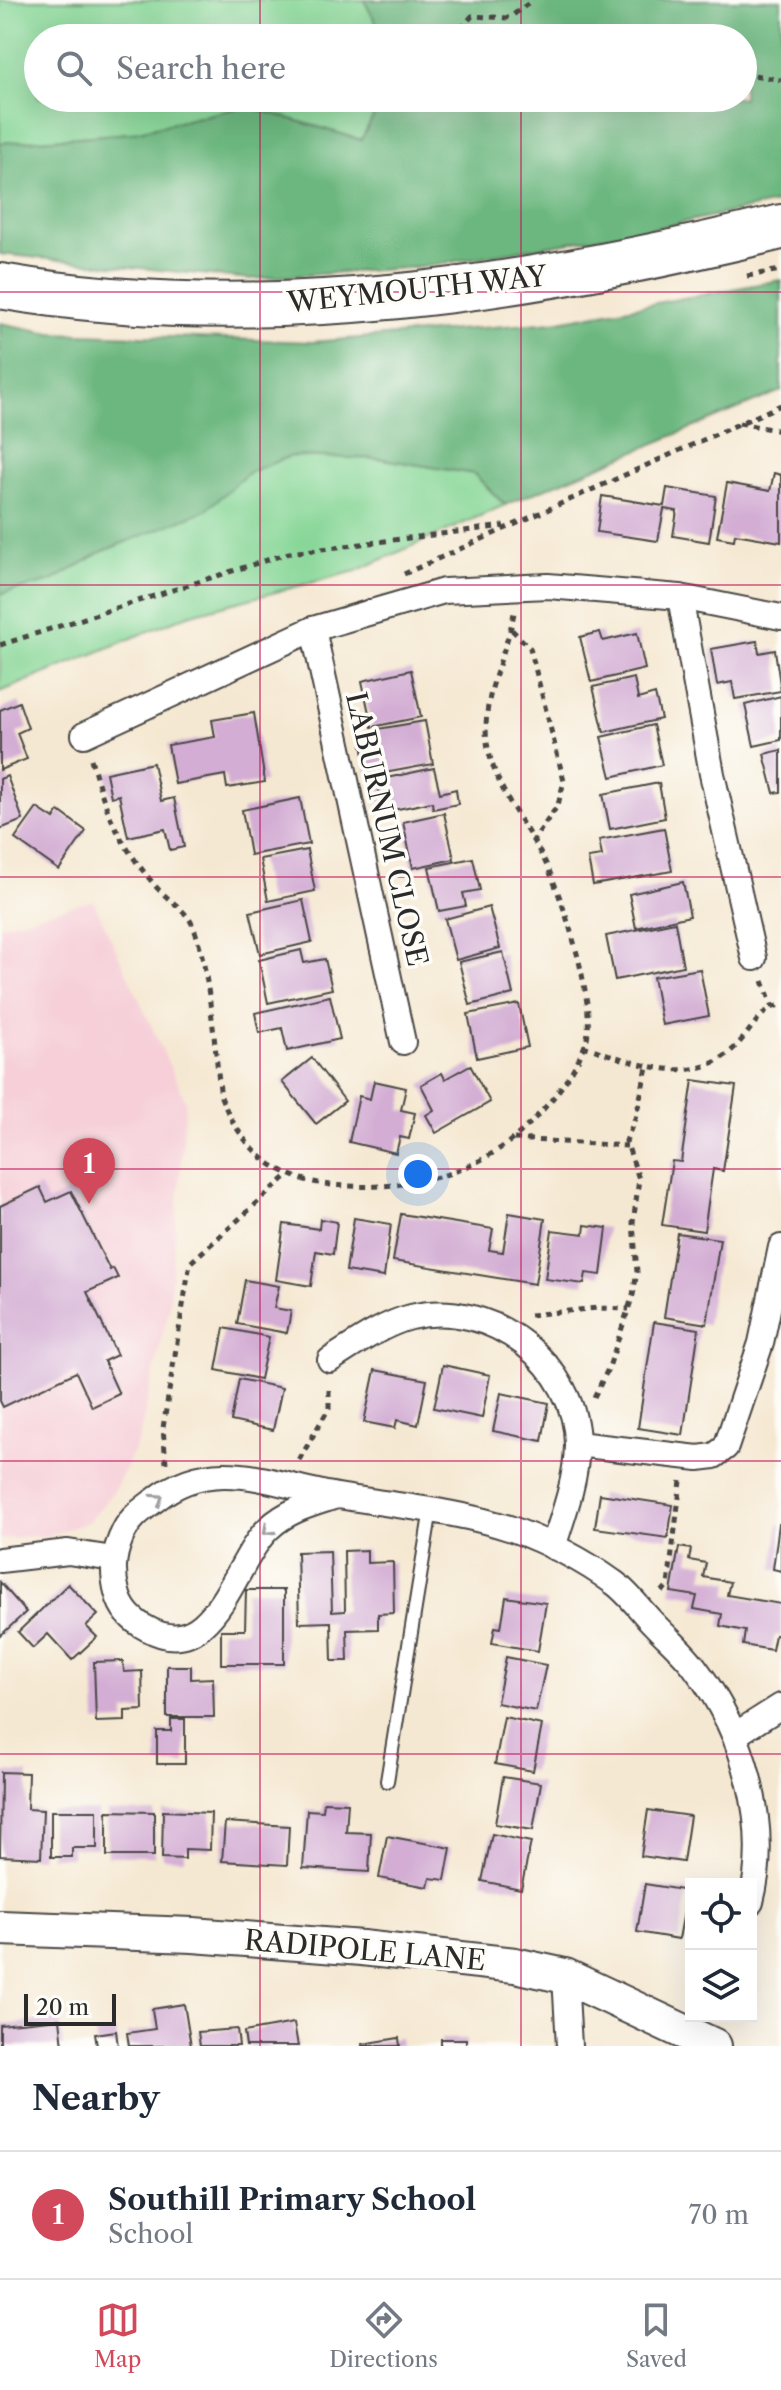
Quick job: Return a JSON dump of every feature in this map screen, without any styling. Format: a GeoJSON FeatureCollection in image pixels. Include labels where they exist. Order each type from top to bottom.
{"type":"FeatureCollection","features":[{"type":"Feature","properties":{"kind":"highway","name":"WEYMOUTH WAY"},"geometry":{"type":"LineString","coordinates":[[0,286],[205,303],[377,299],[580,272],[781,227]]}},
{"type":"Feature","properties":{"kind":"street"},"geometry":{"type":"LineString","coordinates":[[84,735],[313,629],[444,591],[548,586],[680,597],[781,617]]}},
{"type":"Feature","properties":{"kind":"street"},"geometry":{"type":"LineString","coordinates":[[680,597],[712,774],[754,958]]}},
{"type":"Feature","properties":{"kind":"street","name":"LABURNUM CLOSE"},"geometry":{"type":"LineString","coordinates":[[313,629],[403,1042]]}},
{"type":"Feature","properties":{"kind":"street"},"geometry":{"type":"LineString","coordinates":[[576,1432],[684,1457],[714,1456],[726,1447],[761,1343],[781,1247]]}},
{"type":"Feature","properties":{"kind":"street"},"geometry":{"type":"LineString","coordinates":[[330,1360],[412,1316],[442,1314],[478,1319],[499,1327],[544,1361],[557,1380],[576,1432],[574,1481],[553,1547]]}},
{"type":"Feature","properties":{"kind":"street"},"geometry":{"type":"LineString","coordinates":[[337,1496],[289,1512],[269,1527],[250,1547],[218,1609],[206,1622],[182,1636],[152,1632],[124,1611],[114,1579],[113,1559],[129,1520],[168,1492],[198,1479],[249,1475],[337,1496],[431,1509],[510,1529],[553,1547],[615,1583],[696,1669],[735,1735],[752,1797],[759,1872],[757,1880]]}},
{"type":"Feature","properties":{"kind":"street"},"geometry":{"type":"LineString","coordinates":[[0,1560],[68,1552],[113,1559]]}},
{"type":"Feature","properties":{"kind":"street"},"geometry":{"type":"LineString","coordinates":[[735,1735],[781,1706]]}},
{"type":"Feature","properties":{"kind":"street","name":"RADIPOLE LANE"},"geometry":{"type":"LineString","coordinates":[[0,1928],[193,1935],[362,1948],[515,1965],[565,1976],[702,2032]]}},
{"type":"Feature","properties":{"kind":"street"},"geometry":{"type":"LineString","coordinates":[[565,1976],[569,2046]]}},
{"type":"Feature","properties":{"kind":"lane"},"geometry":{"type":"LineString","coordinates":[[387,1781],[431,1509]]}},
{"type":"Feature","properties":{"kind":"path"},"geometry":{"type":"LineString","coordinates":[[465,24],[472,16],[509,18],[533,0]]}},
{"type":"Feature","properties":{"kind":"path"},"geometry":{"type":"LineString","coordinates":[[757,76],[781,80]]}},
{"type":"Feature","properties":{"kind":"path"},"geometry":{"type":"LineString","coordinates":[[377,609],[408,569],[781,405]]}},
{"type":"Feature","properties":{"kind":"path"},"geometry":{"type":"LineString","coordinates":[[738,423],[781,431]]}},
{"type":"Feature","properties":{"kind":"path"},"geometry":{"type":"LineString","coordinates":[[0,645],[289,553],[504,526]]}},
{"type":"Feature","properties":{"kind":"path"},"geometry":{"type":"LineString","coordinates":[[511,630],[530,648],[564,781],[558,805],[533,841]]}},
{"type":"Feature","properties":{"kind":"path"},"geometry":{"type":"LineString","coordinates":[[583,1046],[647,1067],[705,1069],[721,1062],[756,1019],[781,1005]]}},
{"type":"Feature","properties":{"kind":"path"},"geometry":{"type":"LineString","coordinates":[[576,1432],[609,1367],[629,1309],[637,1272],[633,1223],[639,1179],[627,1146],[647,1067]]}},
{"type":"Feature","properties":{"kind":"path"},"geometry":{"type":"LineString","coordinates":[[513,1139],[627,1146]]}},
{"type":"Feature","properties":{"kind":"path"},"geometry":{"type":"LineString","coordinates":[[168,1492],[163,1428],[190,1263],[288,1174]]}},
{"type":"Feature","properties":{"kind":"path"},"geometry":{"type":"LineString","coordinates":[[499,1327],[526,1316],[563,1310],[629,1309]]}},
{"type":"Feature","properties":{"kind":"path"},"geometry":{"type":"LineString","coordinates":[[287,1482],[329,1408],[330,1360]]}},
{"type":"Feature","properties":{"kind":"path"},"geometry":{"type":"LineString","coordinates":[[643,1613],[668,1585],[684,1457]]}},
{"type":"Feature","properties":{"kind":"shaded area"},"geometry":{"type":"Polygon","coordinates":[[[93,900],[186,1101],[169,1307],[138,1442],[114,1491],[88,1522],[49,1535],[0,1539],[0,926],[93,900]]]}},
{"type":"Feature","properties":{"kind":"green space"},"geometry":{"type":"Polygon","coordinates":[[[0,0],[364,0],[377,24],[24,24],[24,112],[221,112],[130,133],[0,143],[0,0]]]}},
{"type":"Feature","properties":{"kind":"green space"},"geometry":{"type":"Polygon","coordinates":[[[364,0],[781,0],[781,202],[660,227],[421,267],[250,279],[0,254],[0,143],[130,133],[221,112],[267,112],[361,140],[376,112],[757,112],[757,24],[377,24],[364,0]]]}},
{"type":"Feature","properties":{"kind":"green space"},"geometry":{"type":"Polygon","coordinates":[[[267,112],[376,112],[362,140],[267,112]]]}},
{"type":"Feature","properties":{"kind":"green space"},"geometry":{"type":"Polygon","coordinates":[[[781,280],[781,391],[505,505],[474,474],[383,459],[291,456],[249,472],[206,510],[103,551],[52,581],[0,594],[0,323],[51,333],[312,342],[554,322],[781,280]]]}},
{"type":"Feature","properties":{"kind":"green space"},"geometry":{"type":"Polygon","coordinates":[[[291,456],[383,459],[474,474],[505,505],[356,571],[188,615],[0,692],[0,592],[52,581],[103,551],[205,510],[249,472],[291,456]]]}},
{"type":"Feature","properties":{"kind":"building"},"geometry":{"type":"Polygon","coordinates":[[[774,473],[781,475],[781,542],[735,534],[734,540],[717,537],[727,483],[770,491],[774,473]]]}},
{"type":"Feature","properties":{"kind":"building"},"geometry":{"type":"Polygon","coordinates":[[[667,488],[716,496],[709,542],[673,536],[677,511],[664,509],[658,541],[597,532],[602,496],[664,506],[667,488]]]}},
{"type":"Feature","properties":{"kind":"building"},"geometry":{"type":"Polygon","coordinates":[[[600,632],[603,641],[637,633],[645,669],[591,682],[580,637],[600,632]]]}},
{"type":"Feature","properties":{"kind":"building"},"geometry":{"type":"Polygon","coordinates":[[[757,641],[759,653],[775,650],[781,691],[735,699],[732,682],[717,685],[711,649],[757,641]]]}},
{"type":"Feature","properties":{"kind":"building"},"geometry":{"type":"Polygon","coordinates":[[[411,670],[421,717],[372,727],[362,681],[411,670]]]}},
{"type":"Feature","properties":{"kind":"building"},"geometry":{"type":"Polygon","coordinates":[[[634,678],[638,699],[655,694],[661,719],[604,732],[593,687],[634,678]]]}},
{"type":"Feature","properties":{"kind":"building"},"geometry":{"type":"Polygon","coordinates":[[[781,696],[781,740],[754,746],[745,705],[781,696]]]}},
{"type":"Feature","properties":{"kind":"building"},"geometry":{"type":"Polygon","coordinates":[[[19,702],[28,728],[17,733],[27,759],[0,770],[0,710],[19,702]]]}},
{"type":"Feature","properties":{"kind":"building"},"geometry":{"type":"Polygon","coordinates":[[[254,713],[265,782],[227,788],[225,775],[175,784],[168,745],[215,737],[212,720],[254,713]]]}},
{"type":"Feature","properties":{"kind":"building"},"geometry":{"type":"Polygon","coordinates":[[[425,721],[433,764],[368,776],[362,745],[381,741],[378,729],[425,721]]]}},
{"type":"Feature","properties":{"kind":"building"},"geometry":{"type":"Polygon","coordinates":[[[653,725],[662,765],[611,777],[601,737],[653,725]]]}},
{"type":"Feature","properties":{"kind":"building"},"geometry":{"type":"Polygon","coordinates":[[[781,750],[781,792],[774,793],[764,754],[781,750]]]}},
{"type":"Feature","properties":{"kind":"building"},"geometry":{"type":"Polygon","coordinates":[[[153,763],[161,801],[174,798],[184,847],[170,850],[165,829],[128,837],[119,795],[111,797],[106,773],[153,763]]]}},
{"type":"Feature","properties":{"kind":"building"},"geometry":{"type":"Polygon","coordinates":[[[434,768],[440,793],[456,789],[458,804],[433,809],[432,802],[383,812],[377,780],[434,768]]]}},
{"type":"Feature","properties":{"kind":"building"},"geometry":{"type":"Polygon","coordinates":[[[7,776],[23,820],[0,829],[0,779],[7,776]]]}},
{"type":"Feature","properties":{"kind":"building"},"geometry":{"type":"Polygon","coordinates":[[[659,783],[665,818],[610,829],[603,794],[659,783]]]}},
{"type":"Feature","properties":{"kind":"building"},"geometry":{"type":"Polygon","coordinates":[[[300,798],[309,844],[250,855],[242,810],[300,798]]]}},
{"type":"Feature","properties":{"kind":"building"},"geometry":{"type":"Polygon","coordinates":[[[37,808],[54,819],[59,811],[86,831],[59,870],[15,839],[37,808]]]}},
{"type":"Feature","properties":{"kind":"building"},"geometry":{"type":"Polygon","coordinates":[[[444,813],[454,859],[413,868],[403,822],[444,813]]]}},
{"type":"Feature","properties":{"kind":"building"},"geometry":{"type":"Polygon","coordinates":[[[664,828],[672,871],[593,885],[588,858],[602,856],[599,840],[664,828]]]}},
{"type":"Feature","properties":{"kind":"building"},"geometry":{"type":"Polygon","coordinates":[[[307,850],[315,891],[268,901],[260,859],[307,850]]]}},
{"type":"Feature","properties":{"kind":"building"},"geometry":{"type":"Polygon","coordinates":[[[473,858],[480,890],[463,893],[466,906],[439,911],[429,867],[473,858]]]}},
{"type":"Feature","properties":{"kind":"building"},"geometry":{"type":"Polygon","coordinates":[[[683,882],[690,916],[636,928],[629,894],[683,882]]]}},
{"type":"Feature","properties":{"kind":"building"},"geometry":{"type":"Polygon","coordinates":[[[303,900],[312,942],[260,954],[250,912],[303,900]]]}},
{"type":"Feature","properties":{"kind":"building"},"geometry":{"type":"Polygon","coordinates":[[[489,907],[500,948],[456,960],[445,919],[489,907]]]}},
{"type":"Feature","properties":{"kind":"building"},"geometry":{"type":"Polygon","coordinates":[[[675,922],[683,966],[615,980],[606,936],[675,922]]]}},
{"type":"Feature","properties":{"kind":"building"},"geometry":{"type":"Polygon","coordinates":[[[301,950],[304,963],[325,959],[332,989],[268,1003],[259,960],[301,950]]]}},
{"type":"Feature","properties":{"kind":"building"},"geometry":{"type":"Polygon","coordinates":[[[503,952],[513,994],[470,1005],[459,962],[503,952]]]}},
{"type":"Feature","properties":{"kind":"building"},"geometry":{"type":"Polygon","coordinates":[[[700,969],[709,1016],[662,1025],[653,977],[700,969]]]}},
{"type":"Feature","properties":{"kind":"building"},"geometry":{"type":"Polygon","coordinates":[[[330,996],[340,1039],[287,1051],[282,1028],[259,1033],[255,1013],[330,996]]]}},
{"type":"Feature","properties":{"kind":"building"},"geometry":{"type":"Polygon","coordinates":[[[519,1004],[528,1047],[477,1058],[468,1014],[519,1004]]]}},
{"type":"Feature","properties":{"kind":"building"},"geometry":{"type":"Polygon","coordinates":[[[312,1058],[345,1101],[316,1124],[282,1082],[312,1058]]]}},
{"type":"Feature","properties":{"kind":"building"},"geometry":{"type":"Polygon","coordinates":[[[470,1065],[490,1102],[436,1133],[426,1115],[434,1110],[421,1085],[442,1073],[445,1079],[470,1065]]]}},
{"type":"Feature","properties":{"kind":"building"},"geometry":{"type":"Polygon","coordinates":[[[693,1080],[736,1086],[723,1171],[713,1169],[704,1231],[662,1225],[672,1161],[681,1162],[693,1080]]]}},
{"type":"Feature","properties":{"kind":"building"},"geometry":{"type":"Polygon","coordinates":[[[374,1081],[406,1088],[401,1110],[415,1113],[409,1139],[400,1137],[396,1153],[349,1142],[359,1096],[370,1099],[374,1081]]]}},
{"type":"Feature","properties":{"kind":"building"},"geometry":{"type":"Polygon","coordinates":[[[40,1187],[47,1202],[71,1191],[110,1270],[113,1268],[118,1278],[87,1292],[117,1355],[104,1361],[119,1394],[92,1407],[76,1372],[3,1407],[0,1401],[0,1206],[40,1187]]]}},
{"type":"Feature","properties":{"kind":"building"},"geometry":{"type":"Polygon","coordinates":[[[509,1213],[545,1219],[535,1284],[393,1261],[401,1214],[493,1229],[489,1250],[503,1252],[509,1213]]]}},
{"type":"Feature","properties":{"kind":"building"},"geometry":{"type":"Polygon","coordinates":[[[354,1218],[391,1224],[384,1277],[346,1271],[354,1218]]]}},
{"type":"Feature","properties":{"kind":"building"},"geometry":{"type":"Polygon","coordinates":[[[320,1219],[337,1222],[333,1254],[316,1251],[311,1286],[276,1280],[284,1224],[319,1229],[320,1219]]]}},
{"type":"Feature","properties":{"kind":"building"},"geometry":{"type":"Polygon","coordinates":[[[585,1225],[607,1228],[601,1275],[586,1273],[584,1284],[545,1279],[552,1230],[584,1234],[585,1225]]]}},
{"type":"Feature","properties":{"kind":"building"},"geometry":{"type":"Polygon","coordinates":[[[677,1233],[720,1239],[707,1324],[664,1317],[677,1233]]]}},
{"type":"Feature","properties":{"kind":"building"},"geometry":{"type":"Polygon","coordinates":[[[245,1280],[279,1286],[274,1308],[291,1311],[287,1333],[237,1324],[245,1280]]]}},
{"type":"Feature","properties":{"kind":"building"},"geometry":{"type":"Polygon","coordinates":[[[654,1322],[699,1329],[683,1435],[638,1428],[654,1322]]]}},
{"type":"Feature","properties":{"kind":"building"},"geometry":{"type":"Polygon","coordinates":[[[224,1328],[269,1337],[260,1379],[216,1370],[224,1328]]]}},
{"type":"Feature","properties":{"kind":"building"},"geometry":{"type":"Polygon","coordinates":[[[443,1365],[490,1375],[482,1418],[434,1408],[443,1365]]]}},
{"type":"Feature","properties":{"kind":"building"},"geometry":{"type":"Polygon","coordinates":[[[375,1370],[427,1380],[418,1425],[397,1420],[395,1428],[364,1422],[375,1370]]]}},
{"type":"Feature","properties":{"kind":"building"},"geometry":{"type":"Polygon","coordinates":[[[239,1379],[282,1388],[273,1430],[231,1421],[239,1379]]]}},
{"type":"Feature","properties":{"kind":"building"},"geometry":{"type":"Polygon","coordinates":[[[501,1393],[549,1403],[542,1441],[493,1431],[501,1393]]]}},
{"type":"Feature","properties":{"kind":"building"},"geometry":{"type":"Polygon","coordinates":[[[600,1494],[673,1505],[668,1538],[595,1528],[600,1494]]]}},
{"type":"Feature","properties":{"kind":"building"},"geometry":{"type":"Polygon","coordinates":[[[781,1524],[781,1571],[773,1569],[781,1524]]]}},
{"type":"Feature","properties":{"kind":"building"},"geometry":{"type":"Polygon","coordinates":[[[679,1547],[691,1549],[689,1560],[706,1563],[703,1577],[730,1582],[727,1595],[781,1604],[781,1636],[775,1635],[772,1650],[743,1645],[745,1631],[720,1626],[722,1614],[694,1609],[697,1596],[671,1592],[679,1547]]]}},
{"type":"Feature","properties":{"kind":"building"},"geometry":{"type":"Polygon","coordinates":[[[367,1550],[367,1563],[393,1562],[394,1613],[378,1614],[378,1629],[347,1630],[348,1661],[332,1661],[331,1622],[299,1623],[297,1552],[330,1551],[332,1612],[345,1611],[344,1551],[367,1550]]]}},
{"type":"Feature","properties":{"kind":"building"},"geometry":{"type":"Polygon","coordinates":[[[0,1582],[26,1612],[0,1636],[0,1582]]]}},
{"type":"Feature","properties":{"kind":"building"},"geometry":{"type":"Polygon","coordinates":[[[68,1584],[98,1615],[86,1626],[97,1637],[72,1660],[48,1634],[33,1648],[18,1632],[68,1584]]]}},
{"type":"Feature","properties":{"kind":"building"},"geometry":{"type":"Polygon","coordinates":[[[246,1590],[284,1590],[284,1664],[221,1664],[221,1630],[245,1630],[246,1590]]]}},
{"type":"Feature","properties":{"kind":"building"},"geometry":{"type":"Polygon","coordinates":[[[506,1597],[546,1603],[538,1651],[492,1643],[495,1627],[501,1628],[506,1597]]]}},
{"type":"Feature","properties":{"kind":"building"},"geometry":{"type":"Polygon","coordinates":[[[506,1657],[546,1665],[536,1711],[497,1703],[506,1657]]]}},
{"type":"Feature","properties":{"kind":"building"},"geometry":{"type":"Polygon","coordinates":[[[123,1661],[124,1672],[142,1671],[143,1710],[125,1711],[125,1721],[96,1722],[94,1662],[123,1661]]]}},
{"type":"Feature","properties":{"kind":"building"},"geometry":{"type":"Polygon","coordinates":[[[167,1666],[191,1666],[191,1679],[213,1678],[214,1717],[167,1717],[167,1666]]]}},
{"type":"Feature","properties":{"kind":"building"},"geometry":{"type":"Polygon","coordinates":[[[504,1717],[542,1725],[533,1771],[495,1764],[504,1717]]]}},
{"type":"Feature","properties":{"kind":"building"},"geometry":{"type":"Polygon","coordinates":[[[171,1719],[185,1719],[185,1764],[157,1764],[157,1731],[171,1731],[171,1719]]]}},
{"type":"Feature","properties":{"kind":"building"},"geometry":{"type":"Polygon","coordinates":[[[1,1772],[28,1773],[27,1809],[43,1810],[41,1858],[0,1856],[1,1772]]]}},
{"type":"Feature","properties":{"kind":"building"},"geometry":{"type":"Polygon","coordinates":[[[503,1777],[541,1783],[533,1830],[495,1824],[503,1777]]]}},
{"type":"Feature","properties":{"kind":"building"},"geometry":{"type":"Polygon","coordinates":[[[324,1802],[348,1803],[346,1832],[371,1833],[369,1872],[303,1868],[307,1810],[323,1811],[324,1802]]]}},
{"type":"Feature","properties":{"kind":"building"},"geometry":{"type":"Polygon","coordinates":[[[648,1810],[690,1816],[683,1862],[641,1856],[648,1810]]]}},
{"type":"Feature","properties":{"kind":"building"},"geometry":{"type":"Polygon","coordinates":[[[51,1811],[97,1811],[97,1848],[72,1848],[72,1857],[51,1857],[51,1811]]]}},
{"type":"Feature","properties":{"kind":"building"},"geometry":{"type":"Polygon","coordinates":[[[107,1811],[154,1812],[154,1856],[107,1856],[107,1811]]]}},
{"type":"Feature","properties":{"kind":"building"},"geometry":{"type":"Polygon","coordinates":[[[163,1811],[211,1813],[210,1850],[185,1849],[185,1859],[162,1858],[163,1811]]]}},
{"type":"Feature","properties":{"kind":"building"},"geometry":{"type":"Polygon","coordinates":[[[225,1822],[289,1826],[287,1865],[222,1861],[225,1822]]]}},
{"type":"Feature","properties":{"kind":"building"},"geometry":{"type":"Polygon","coordinates":[[[492,1834],[531,1842],[521,1889],[482,1881],[492,1834]]]}},
{"type":"Feature","properties":{"kind":"building"},"geometry":{"type":"Polygon","coordinates":[[[387,1836],[451,1848],[445,1880],[430,1878],[428,1887],[379,1878],[387,1836]]]}},
{"type":"Feature","properties":{"kind":"building"},"geometry":{"type":"Polygon","coordinates":[[[645,1884],[685,1891],[679,1939],[637,1932],[645,1884]]]}},
{"type":"Feature","properties":{"kind":"building"},"geometry":{"type":"Polygon","coordinates":[[[184,2004],[191,2046],[129,2046],[127,2033],[155,2029],[152,2009],[184,2004]]]}},
{"type":"Feature","properties":{"kind":"building"},"geometry":{"type":"Polygon","coordinates":[[[60,2019],[63,2046],[0,2046],[0,2025],[60,2019]]]}},
{"type":"Feature","properties":{"kind":"building"},"geometry":{"type":"Polygon","coordinates":[[[294,2023],[298,2046],[246,2046],[244,2032],[294,2023]]]}},
{"type":"Feature","properties":{"kind":"building"},"geometry":{"type":"Polygon","coordinates":[[[237,2029],[239,2046],[200,2046],[198,2032],[237,2029]]]}},
{"type":"Feature","properties":{"kind":"building"},"geometry":{"type":"Polygon","coordinates":[[[116,2031],[118,2046],[97,2046],[95,2034],[116,2031]]]}},
{"type":"Feature","properties":{"kind":"building"},"geometry":{"type":"Polygon","coordinates":[[[399,2038],[400,2046],[362,2046],[362,2044],[399,2038]]]}},
{"type":"Feature","properties":{"kind":"building"},"geometry":{"type":"Polygon","coordinates":[[[441,2039],[466,2039],[466,2046],[441,2046],[441,2039]]]}},
{"type":"Feature","properties":{"kind":"place","name":"Southill Primary School"},"geometry":{"type":"Point","coordinates":[89,1204]}}]}
